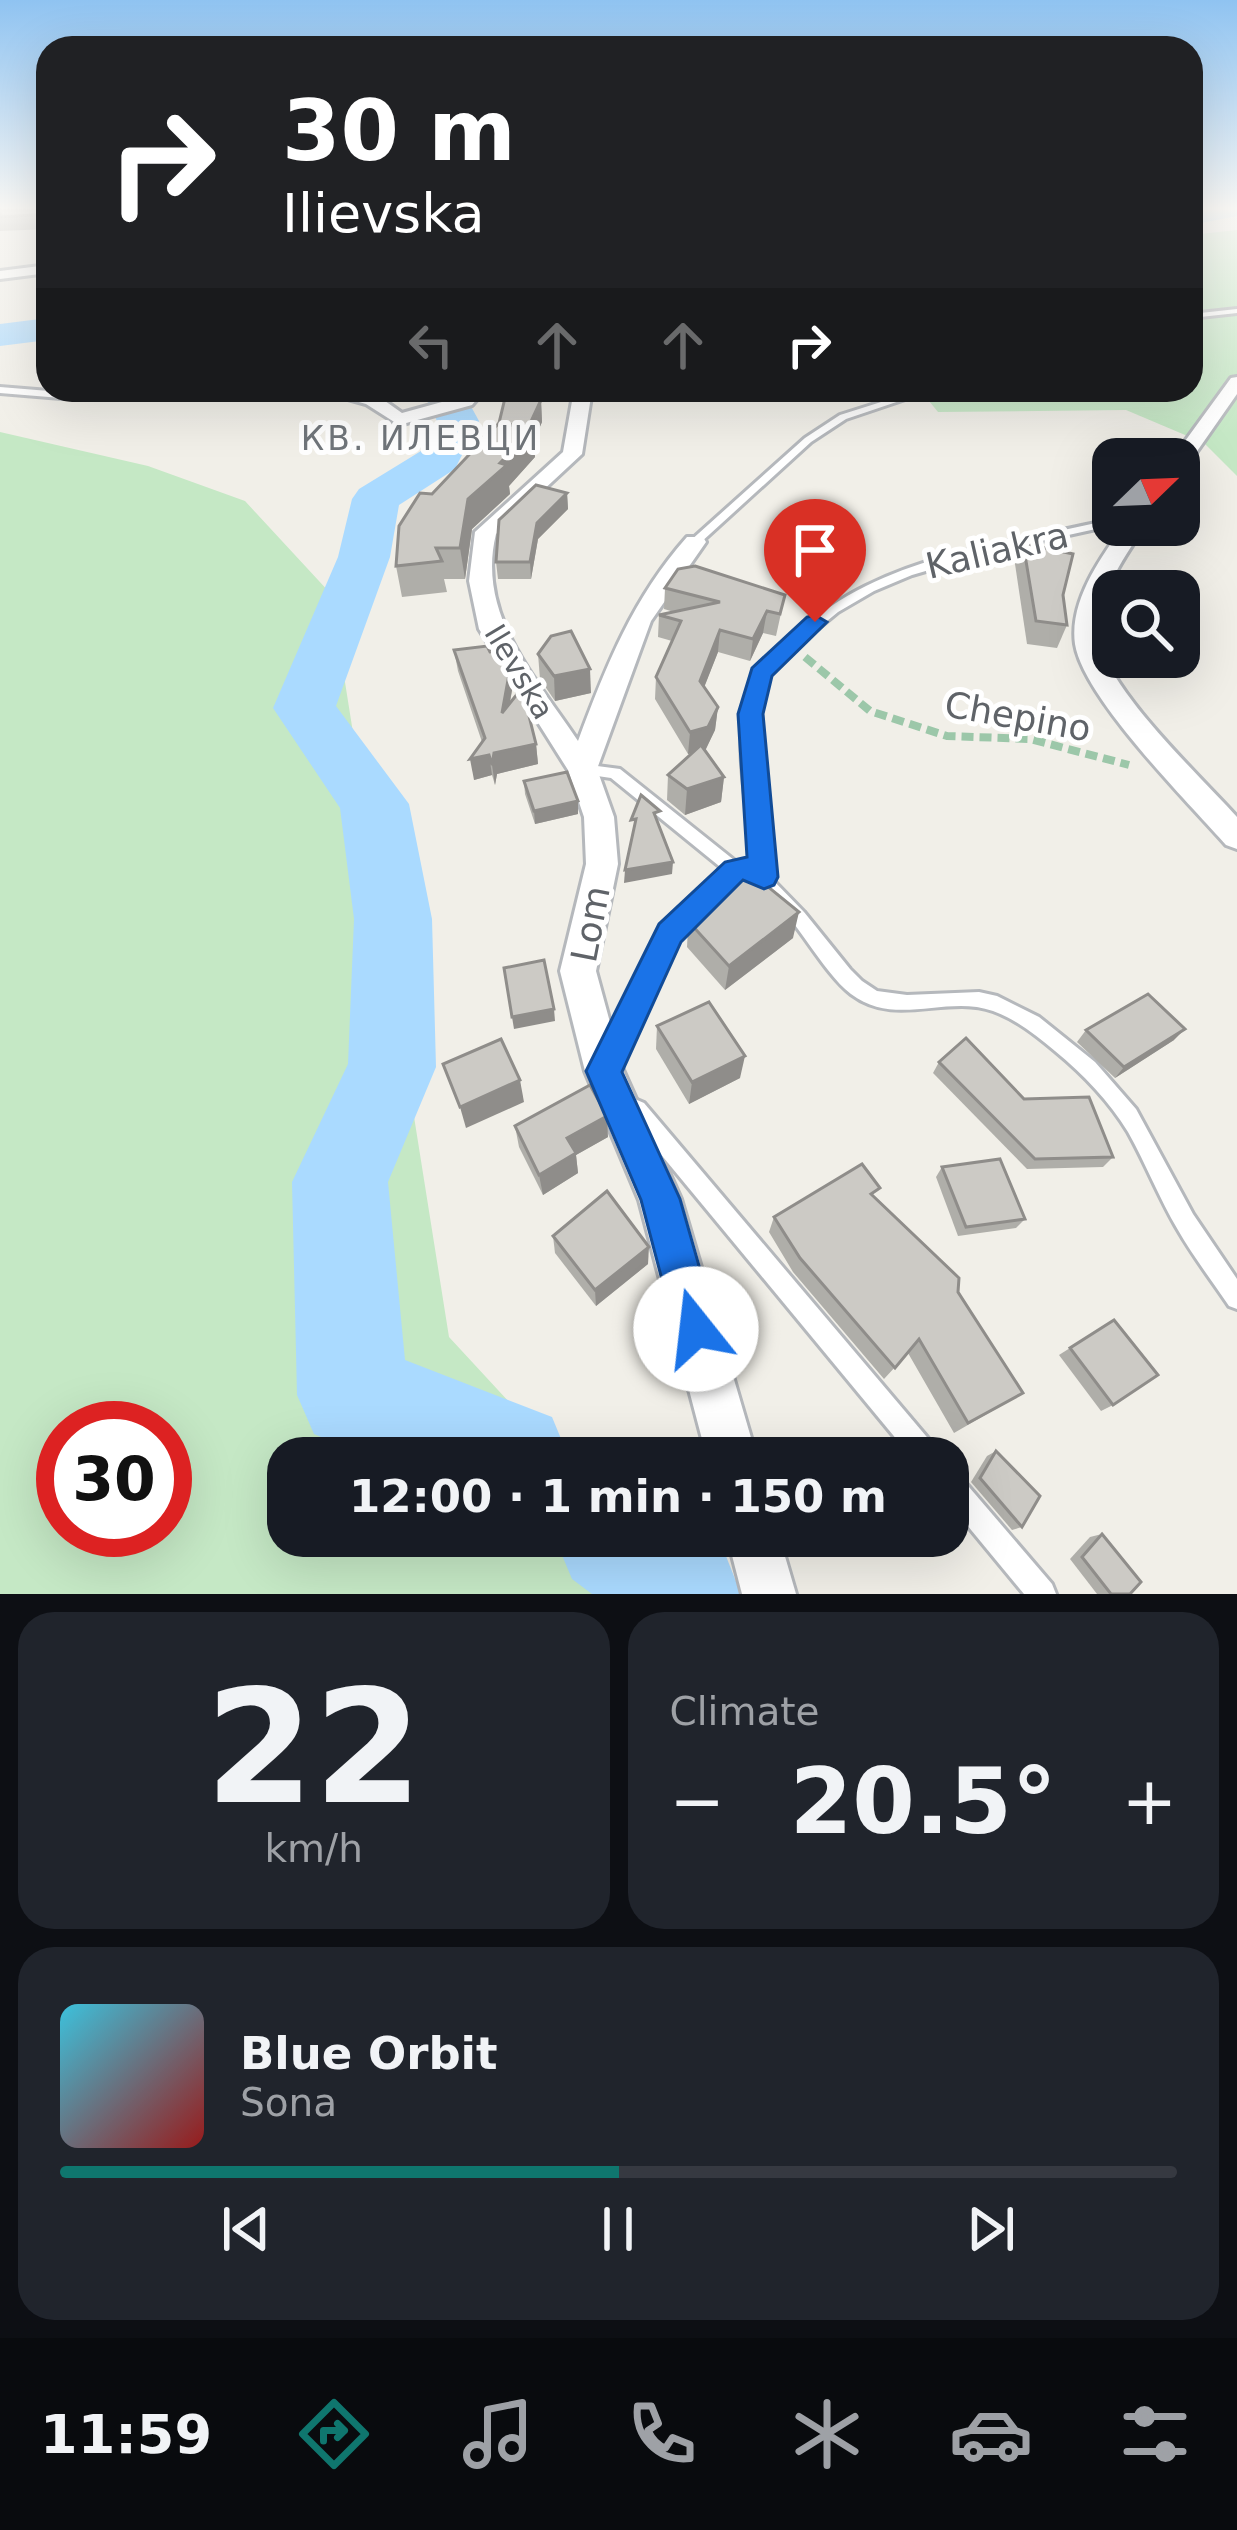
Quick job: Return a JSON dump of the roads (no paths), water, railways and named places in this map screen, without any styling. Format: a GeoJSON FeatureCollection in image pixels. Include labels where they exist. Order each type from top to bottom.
{"type":"FeatureCollection","features":[{"type":"Feature","properties":{"kind":"street"},"geometry":{"type":"LineString","coordinates":[[1197,438],[1237,382]]}},
{"type":"Feature","properties":{"kind":"street"},"geometry":{"type":"LineString","coordinates":[[376,402],[399,419],[450,402]]}},
{"type":"Feature","properties":{"kind":"street","name":"Ilevska"},"geometry":{"type":"LineString","coordinates":[[581,402],[572,454],[499,518],[481,549],[483,608],[491,628],[583,769]]}},
{"type":"Feature","properties":{"kind":"street"},"geometry":{"type":"LineString","coordinates":[[583,769],[637,620],[660,577],[695,542]]}},
{"type":"Feature","properties":{"kind":"street"},"geometry":{"type":"LineString","coordinates":[[1123,546],[1091,605],[1088,649],[1111,688],[1237,837]]}},
{"type":"Feature","properties":{"kind":"street","name":"Lom"},"geometry":{"type":"LineString","coordinates":[[583,769],[598,817],[602,864],[578,971],[604,1071],[660,1199],[726,1437]]}},
{"type":"Feature","properties":{"kind":"street"},"geometry":{"type":"LineString","coordinates":[[759,1557],[769,1594]]}},
{"type":"Feature","properties":{"kind":"lane"},"geometry":{"type":"LineString","coordinates":[[1203,315],[1237,311]]}},
{"type":"Feature","properties":{"kind":"lane"},"geometry":{"type":"LineString","coordinates":[[0,390],[36,392]]}},
{"type":"Feature","properties":{"kind":"lane"},"geometry":{"type":"LineString","coordinates":[[695,542],[808,440],[843,416],[889,402]]}},
{"type":"Feature","properties":{"kind":"lane","name":"Kaliakra"},"geometry":{"type":"LineString","coordinates":[[764,877],[751,714],[760,674],[838,602],[884,578],[942,558],[1092,528]]}},
{"type":"Feature","properties":{"kind":"lane"},"geometry":{"type":"LineString","coordinates":[[583,769],[615,773],[735,870]]}},
{"type":"Feature","properties":{"kind":"lane"},"geometry":{"type":"LineString","coordinates":[[910,1437],[604,1071],[626,1034],[648,972],[670,933],[735,870],[748,868],[764,877],[828,959],[880,1003],[959,998],[991,1002],[1032,1019],[1055,1037],[1128,1113],[1185,1221],[1237,1298]]}},
{"type":"Feature","properties":{"kind":"lane"},"geometry":{"type":"LineString","coordinates":[[969,1507],[1042,1594]]}},
{"type":"Feature","properties":{"kind":"waterway"},"geometry":{"type":"LineString","coordinates":[[0,335],[36,330]]}},
{"type":"Feature","properties":{"kind":"waterway"},"geometry":{"type":"LineString","coordinates":[[448,402],[458,421],[439,459],[376,499],[364,557],[304,708],[374,804],[393,919],[392,1067],[340,1182],[353,1395],[458,1437]]}},
{"type":"Feature","properties":{"kind":"waterway"},"geometry":{"type":"LineString","coordinates":[[643,1557],[674,1580],[678,1594]]}},
{"type":"Feature","properties":{"kind":"district","name":"КВ. ИЛЕВЦИ"},"geometry":{"type":"Point","coordinates":[421,438]}}]}
